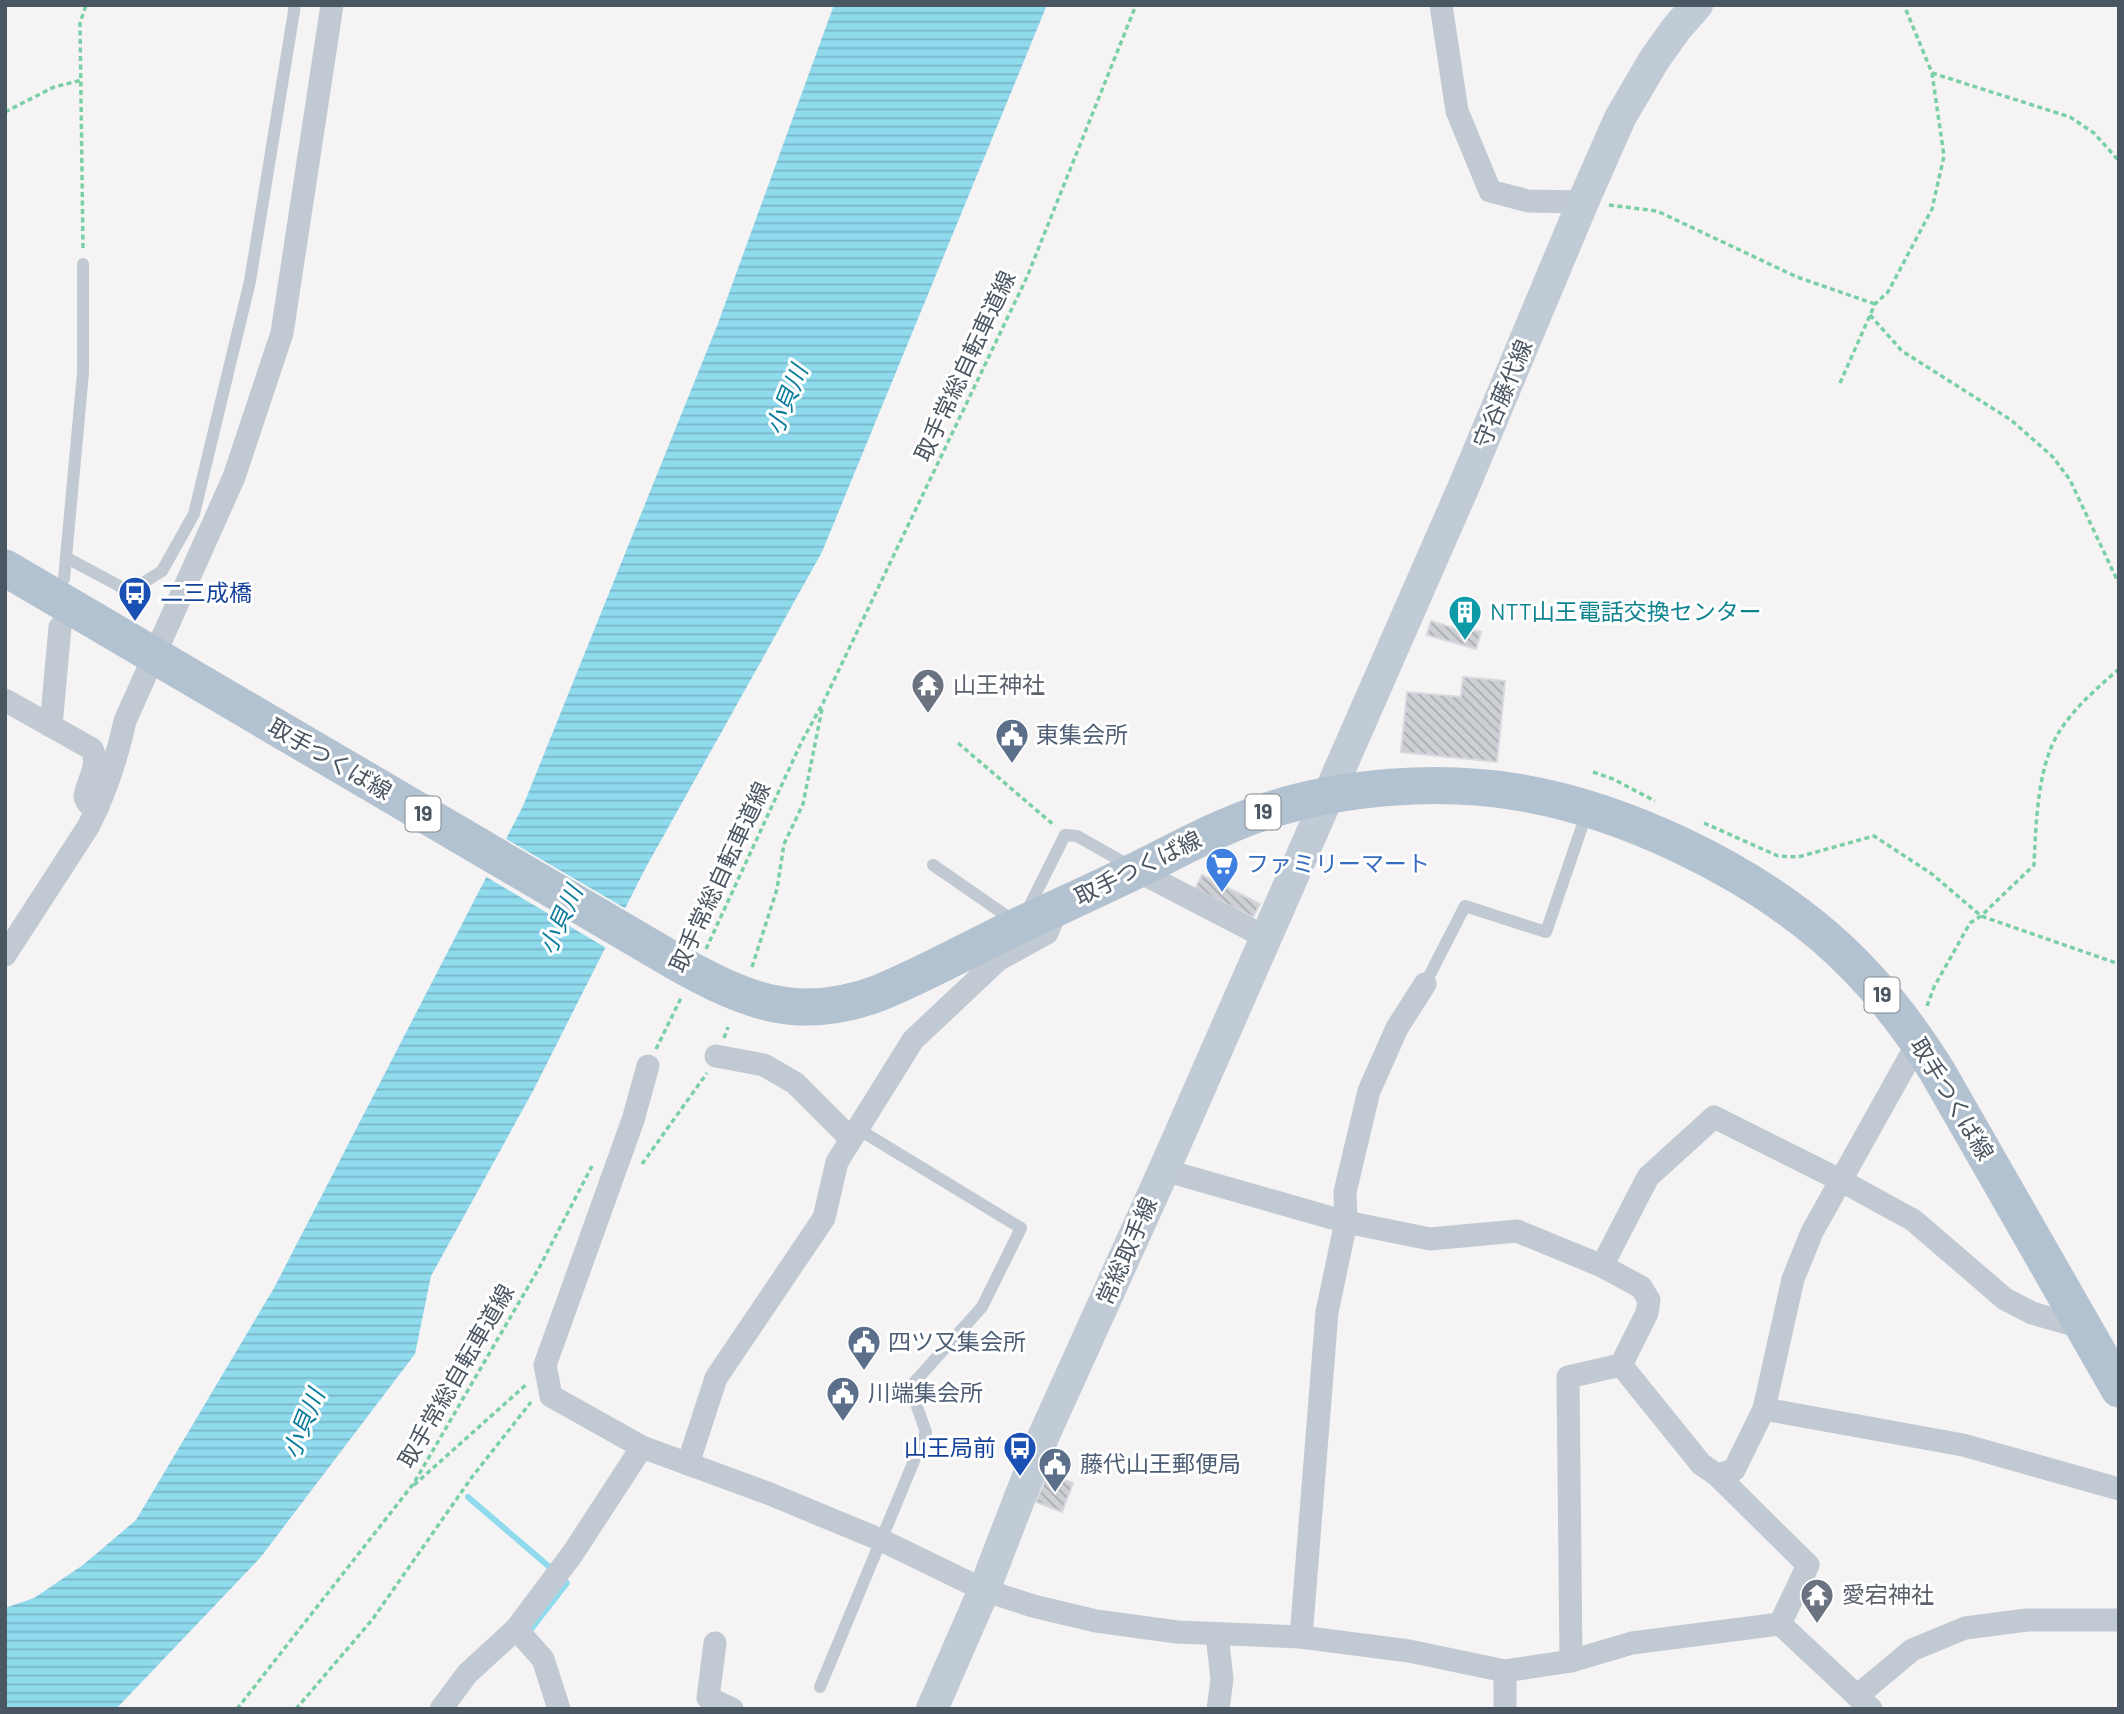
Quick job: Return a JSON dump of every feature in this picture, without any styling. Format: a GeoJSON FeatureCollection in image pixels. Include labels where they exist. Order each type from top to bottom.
{"type":"FeatureCollection","features":[{"type":"Feature","properties":{"kind":"main road","name":"守谷藤代線"},"geometry":{"type":"LineString","coordinates":[[1328,795],[1465,486],[1583,202],[1634,90],[1675,29],[1697,5]]}},
{"type":"Feature","properties":{"kind":"main road","name":"取手つくば線"},"geometry":{"type":"LineString","coordinates":[[5,568],[685,967],[754,1000],[810,1009],[836,1006],[895,986],[1200,838],[1247,818],[1328,795],[1406,788],[1482,788],[1517,792],[1588,808],[1682,846],[1721,865],[1794,912],[1878,990],[1917,1038],[2119,1389]]}},
{"type":"Feature","properties":{"kind":"main road","name":"常総取手線"},"geometry":{"type":"LineString","coordinates":[[932,1709],[984,1590],[1044,1435],[1164,1170],[1328,795]]}},
{"type":"Feature","properties":{"kind":"street"},"geometry":{"type":"LineString","coordinates":[[5,955],[88,827],[98,807],[120,747],[125,721],[163,661],[234,477],[282,333],[332,5]]}},
{"type":"Feature","properties":{"kind":"street"},"geometry":{"type":"LineString","coordinates":[[1441,5],[1457,111],[1490,191],[1528,201],[1583,202]]}},
{"type":"Feature","properties":{"kind":"street"},"geometry":{"type":"LineString","coordinates":[[51,726],[60,627]]}},
{"type":"Feature","properties":{"kind":"street"},"geometry":{"type":"LineString","coordinates":[[5,700],[92,749],[95,756],[94,768],[85,797],[88,803],[98,807]]}},
{"type":"Feature","properties":{"kind":"street"},"geometry":{"type":"LineString","coordinates":[[1136,870],[1265,937]]}},
{"type":"Feature","properties":{"kind":"street"},"geometry":{"type":"LineString","coordinates":[[688,1464],[716,1378],[824,1218],[836,1162],[914,1040],[998,960],[1047,933],[1057,908]]}},
{"type":"Feature","properties":{"kind":"street"},"geometry":{"type":"LineString","coordinates":[[1301,1637],[1327,1312],[1346,1222],[1345,1192],[1369,1091],[1398,1028],[1425,984]]}},
{"type":"Feature","properties":{"kind":"street"},"geometry":{"type":"LineString","coordinates":[[1717,1475],[1734,1470],[1764,1409],[1793,1279],[1812,1232],[1912,1053],[1917,1038]]}},
{"type":"Feature","properties":{"kind":"street"},"geometry":{"type":"LineString","coordinates":[[716,1056],[764,1065],[795,1083],[854,1134]]}},
{"type":"Feature","properties":{"kind":"street"},"geometry":{"type":"LineString","coordinates":[[648,1066],[633,1120],[547,1372],[551,1396],[642,1447],[770,1494],[881,1540],[984,1590],[1033,1606],[1096,1621],[1177,1632],[1301,1637],[1409,1651],[1505,1671],[1571,1661],[1632,1643],[1780,1624]]}},
{"type":"Feature","properties":{"kind":"street"},"geometry":{"type":"LineString","coordinates":[[1602,1266],[1648,1177],[1714,1117],[1913,1220],[2005,1299],[2032,1313],[2084,1328]]}},
{"type":"Feature","properties":{"kind":"street"},"geometry":{"type":"LineString","coordinates":[[1164,1170],[1346,1222],[1430,1240],[1517,1231],[1602,1266],[1641,1287],[1649,1300],[1647,1314],[1621,1365]]}},
{"type":"Feature","properties":{"kind":"street"},"geometry":{"type":"LineString","coordinates":[[1621,1365],[1701,1464],[1717,1475],[1808,1565],[1780,1624]]}},
{"type":"Feature","properties":{"kind":"street"},"geometry":{"type":"LineString","coordinates":[[1571,1661],[1568,1377],[1621,1365]]}},
{"type":"Feature","properties":{"kind":"street"},"geometry":{"type":"LineString","coordinates":[[1764,1409],[1962,1445],[2119,1489]]}},
{"type":"Feature","properties":{"kind":"street"},"geometry":{"type":"LineString","coordinates":[[441,1709],[467,1674],[516,1629],[573,1553],[642,1447]]}},
{"type":"Feature","properties":{"kind":"street"},"geometry":{"type":"LineString","coordinates":[[1780,1624],[1864,1702],[1912,1650],[1965,1628],[2026,1620],[2119,1620]]}},
{"type":"Feature","properties":{"kind":"street"},"geometry":{"type":"LineString","coordinates":[[516,1629],[543,1659],[559,1709]]}},
{"type":"Feature","properties":{"kind":"street"},"geometry":{"type":"LineString","coordinates":[[1217,1635],[1222,1679],[1218,1709]]}},
{"type":"Feature","properties":{"kind":"street"},"geometry":{"type":"LineString","coordinates":[[715,1643],[708,1698],[732,1709]]}},
{"type":"Feature","properties":{"kind":"street"},"geometry":{"type":"LineString","coordinates":[[1505,1671],[1505,1709]]}},
{"type":"Feature","properties":{"kind":"lane"},"geometry":{"type":"LineString","coordinates":[[67,558],[125,589],[162,571],[194,514],[250,281],[295,5]]}},
{"type":"Feature","properties":{"kind":"lane"},"geometry":{"type":"LineString","coordinates":[[64,579],[83,373],[83,264]]}},
{"type":"Feature","properties":{"kind":"lane"},"geometry":{"type":"LineString","coordinates":[[1425,984],[1465,906],[1546,932],[1588,808]]}},
{"type":"Feature","properties":{"kind":"lane"},"geometry":{"type":"LineString","coordinates":[[933,865],[1020,925],[1065,835],[1077,836],[1136,870]]}},
{"type":"Feature","properties":{"kind":"lane"},"geometry":{"type":"LineString","coordinates":[[820,1687],[926,1432],[910,1387],[982,1307],[1021,1228],[854,1134]]}},
{"type":"Feature","properties":{"kind":"path"},"geometry":{"type":"LineString","coordinates":[[83,264],[80,23],[86,5]]}},
{"type":"Feature","properties":{"kind":"path","name":"取手常総自転車道線"},"geometry":{"type":"LineString","coordinates":[[648,1066],[685,967],[720,921],[802,741],[823,703],[1027,277],[1136,5]]}},
{"type":"Feature","properties":{"kind":"path"},"geometry":{"type":"LineString","coordinates":[[1840,383],[1875,304],[1888,292],[1932,209],[1944,156],[1932,74],[1904,5]]}},
{"type":"Feature","properties":{"kind":"path"},"geometry":{"type":"LineString","coordinates":[[1932,74],[2070,117],[2094,133],[2119,161]]}},
{"type":"Feature","properties":{"kind":"path"},"geometry":{"type":"LineString","coordinates":[[5,112],[54,87],[82,80]]}},
{"type":"Feature","properties":{"kind":"path"},"geometry":{"type":"LineString","coordinates":[[1583,202],[1657,211],[1797,277],[1875,304]]}},
{"type":"Feature","properties":{"kind":"path"},"geometry":{"type":"LineString","coordinates":[[1870,315],[1902,351],[2011,420],[2053,457],[2070,480],[2119,584]]}},
{"type":"Feature","properties":{"kind":"path"},"geometry":{"type":"LineString","coordinates":[[1917,1038],[1934,987],[1970,923],[1981,916],[2034,865],[2036,826],[2047,760],[2059,733],[2090,693],[2119,669]]}},
{"type":"Feature","properties":{"kind":"path"},"geometry":{"type":"LineString","coordinates":[[748,979],[777,889],[784,844],[803,804],[823,703]]}},
{"type":"Feature","properties":{"kind":"path"},"geometry":{"type":"LineString","coordinates":[[958,743],[1065,835]]}},
{"type":"Feature","properties":{"kind":"path"},"geometry":{"type":"LineString","coordinates":[[1593,772],[1613,779],[1655,801]]}},
{"type":"Feature","properties":{"kind":"path"},"geometry":{"type":"LineString","coordinates":[[1704,823],[1778,856],[1798,857],[1874,836],[1932,874],[1981,916],[2119,964]]}},
{"type":"Feature","properties":{"kind":"path"},"geometry":{"type":"LineString","coordinates":[[640,1167],[712,1066],[729,1027]]}},
{"type":"Feature","properties":{"kind":"path","name":"取手常総自転車道線"},"geometry":{"type":"LineString","coordinates":[[237,1709],[407,1492],[539,1268],[594,1161]]}},
{"type":"Feature","properties":{"kind":"path"},"geometry":{"type":"LineString","coordinates":[[407,1492],[520,1391],[547,1372]]}},
{"type":"Feature","properties":{"kind":"path"},"geometry":{"type":"LineString","coordinates":[[296,1709],[372,1620],[547,1372]]}},
{"type":"Feature","properties":{"kind":"water","name":"小貝川"},"geometry":{"type":"Polygon","coordinates":[[[834,5],[1047,5],[822,552],[645,869],[533,1091],[431,1276],[415,1354],[260,1558],[116,1709],[5,1709],[5,1608],[34,1598],[83,1565],[136,1520],[274,1288],[523,806],[717,326],[834,5]]]}},
{"type":"Feature","properties":{"kind":"pier"},"geometry":{"type":"Polygon","coordinates":[[[503,837],[628,910],[608,949],[483,875],[503,837]]]}},
{"type":"Feature","properties":{"kind":"building","name":"NTT山王電話交換センター"},"geometry":{"type":"Polygon","coordinates":[[[1431,621],[1469,633],[1469,629],[1481,632],[1476,649],[1427,635],[1431,621]]]}},
{"type":"Feature","properties":{"kind":"building"},"geometry":{"type":"Polygon","coordinates":[[[1463,677],[1505,681],[1497,762],[1401,752],[1407,692],[1461,697],[1463,677]]]}},
{"type":"Feature","properties":{"kind":"building"},"geometry":{"type":"Polygon","coordinates":[[[1202,875],[1260,904],[1253,917],[1195,889],[1202,875]]]}},
{"type":"Feature","properties":{"kind":"building"},"geometry":{"type":"Polygon","coordinates":[[[1055,1476],[1073,1483],[1062,1512],[1036,1502],[1045,1480],[1052,1482],[1055,1476]]]}},
{"type":"Feature","properties":{"kind":"waterway"},"geometry":{"type":"LineString","coordinates":[[468,1497],[553,1570]]}},
{"type":"Feature","properties":{"kind":"waterway"},"geometry":{"type":"LineString","coordinates":[[528,1633],[567,1583],[561,1577]]}},
{"type":"Feature","properties":{"kind":"place","name":"二三成橋"},"geometry":{"type":"Point","coordinates":[135,623]}},
{"type":"Feature","properties":{"kind":"place","name":"NTT山王電話交換センター"},"geometry":{"type":"Point","coordinates":[1465,642]}},
{"type":"Feature","properties":{"kind":"place","name":"山王神社"},"geometry":{"type":"Point","coordinates":[928,715]}},
{"type":"Feature","properties":{"kind":"place","name":"東集会所"},"geometry":{"type":"Point","coordinates":[1012,765]}},
{"type":"Feature","properties":{"kind":"place","name":"ファミリーマート"},"geometry":{"type":"Point","coordinates":[1222,894]}},
{"type":"Feature","properties":{"kind":"place","name":"四ツ又集会所"},"geometry":{"type":"Point","coordinates":[864,1372]}},
{"type":"Feature","properties":{"kind":"place","name":"川端集会所"},"geometry":{"type":"Point","coordinates":[843,1423]}},
{"type":"Feature","properties":{"kind":"place","name":"山王局前"},"geometry":{"type":"Point","coordinates":[1020,1478]}},
{"type":"Feature","properties":{"kind":"place","name":"藤代山王郵便局"},"geometry":{"type":"Point","coordinates":[1055,1494]}},
{"type":"Feature","properties":{"kind":"place","name":"愛宕神社"},"geometry":{"type":"Point","coordinates":[1817,1625]}}]}
